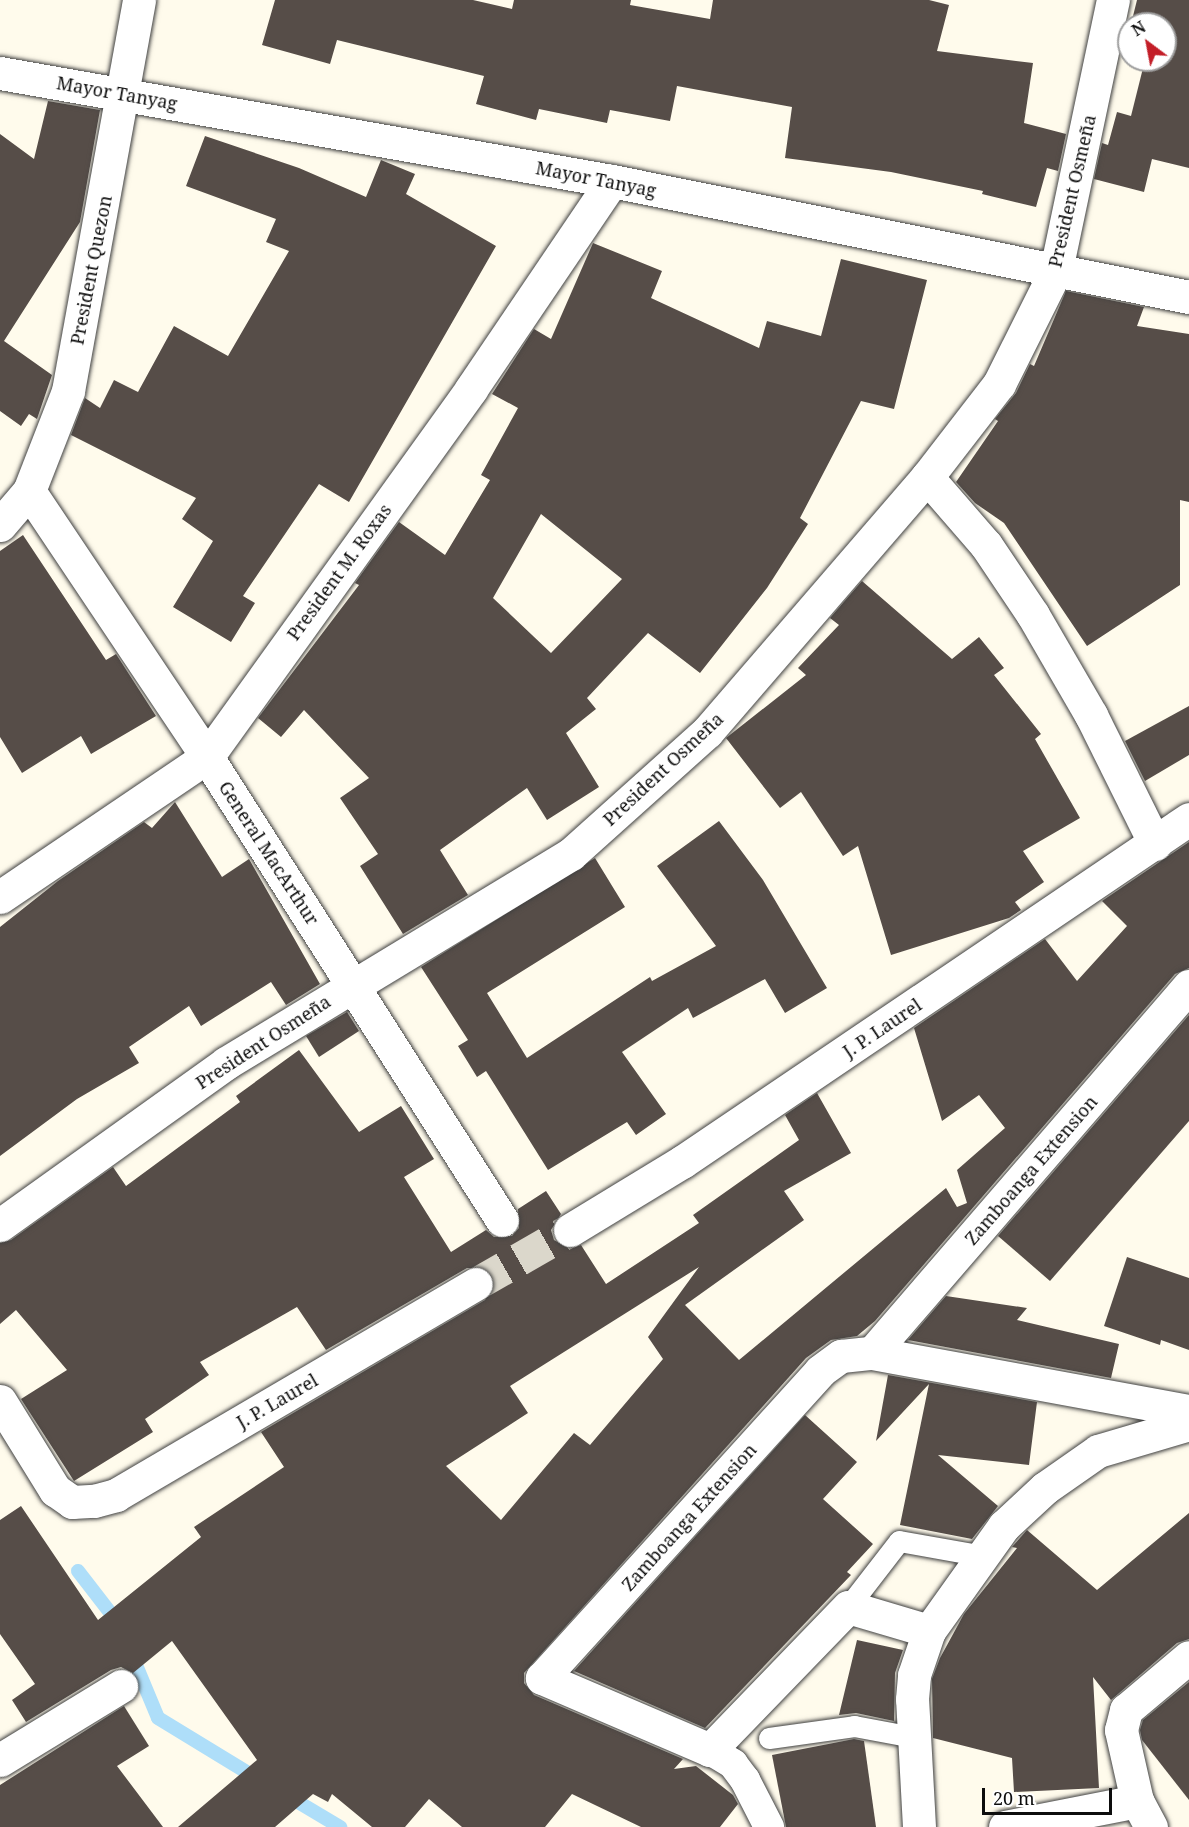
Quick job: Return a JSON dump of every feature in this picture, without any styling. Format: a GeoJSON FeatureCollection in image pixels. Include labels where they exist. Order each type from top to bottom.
{"type":"FeatureCollection","features":[{"type":"Feature","properties":{"kind":"street","name":"President Quezon"},"geometry":{"type":"LineString","coordinates":[[0,525],[29,491],[68,391],[125,94],[139,0]]}},
{"type":"Feature","properties":{"kind":"street","name":"President Osmeña"},"geometry":{"type":"LineString","coordinates":[[0,1225],[226,1063],[571,854],[707,732],[927,477],[999,384],[1056,270],[1113,0]]}},
{"type":"Feature","properties":{"kind":"street","name":"Mayor Tanyag"},"geometry":{"type":"LineString","coordinates":[[0,73],[612,181],[1189,297]]}},
{"type":"Feature","properties":{"kind":"street","name":"President M. Roxas"},"geometry":{"type":"LineString","coordinates":[[0,897],[207,757],[471,389],[612,181]]}},
{"type":"Feature","properties":{"kind":"street"},"geometry":{"type":"LineString","coordinates":[[927,477],[986,545],[1033,615],[1091,715],[1155,844]]}},
{"type":"Feature","properties":{"kind":"street","name":"General MacArthur"},"geometry":{"type":"LineString","coordinates":[[29,491],[207,757],[354,984],[502,1220]]}},
{"type":"Feature","properties":{"kind":"street","name":"J. P. Laurel"},"geometry":{"type":"LineString","coordinates":[[570,1230],[682,1162],[1189,819]]}},
{"type":"Feature","properties":{"kind":"street","name":"Zamboanga Extension"},"geometry":{"type":"LineString","coordinates":[[873,1353],[1189,986]]}},
{"type":"Feature","properties":{"kind":"street","name":"J. P. Laurel"},"geometry":{"type":"LineString","coordinates":[[0,1401],[40,1471],[55,1490],[72,1502],[116,1495],[476,1284]]}},
{"type":"Feature","properties":{"kind":"street","name":"Zamboanga Extension"},"geometry":{"type":"LineString","coordinates":[[710,1750],[542,1678],[820,1371],[841,1356],[873,1353],[1189,1411]]}},
{"type":"Feature","properties":{"kind":"street"},"geometry":{"type":"LineString","coordinates":[[919,1827],[913,1737],[914,1675],[929,1631],[1004,1527],[1045,1488],[1098,1450],[1189,1424]]}},
{"type":"Feature","properties":{"kind":"street"},"geometry":{"type":"LineString","coordinates":[[769,1827],[757,1800],[739,1772],[710,1750],[849,1607],[929,1631]]}},
{"type":"Feature","properties":{"kind":"street"},"geometry":{"type":"LineString","coordinates":[[1005,1827],[1144,1814],[1120,1730],[1126,1710],[1189,1657]]}},
{"type":"Feature","properties":{"kind":"street"},"geometry":{"type":"LineString","coordinates":[[0,1760],[121,1686]]}},
{"type":"Feature","properties":{"kind":"lane"},"geometry":{"type":"LineString","coordinates":[[849,1607],[899,1541],[983,1556]]}},
{"type":"Feature","properties":{"kind":"lane"},"geometry":{"type":"LineString","coordinates":[[769,1738],[854,1726],[913,1737]]}},
{"type":"Feature","properties":{"kind":"building"},"geometry":{"type":"Polygon","coordinates":[[[275,0],[473,0],[512,9],[514,0],[631,0],[630,5],[710,19],[713,0],[929,0],[949,5],[937,51],[1033,63],[1024,123],[1066,134],[1058,171],[1047,168],[1036,207],[982,194],[983,191],[891,172],[785,158],[792,107],[677,86],[670,121],[610,110],[607,123],[539,109],[536,120],[476,104],[484,76],[337,40],[330,64],[262,45],[275,0]]]}},
{"type":"Feature","properties":{"kind":"building"},"geometry":{"type":"Polygon","coordinates":[[[1137,0],[1189,0],[1189,168],[1152,159],[1144,192],[1094,179],[1102,143],[1108,145],[1117,112],[1131,116],[1142,72],[1177,72],[1177,12],[1134,12],[1137,0]]]}},
{"type":"Feature","properties":{"kind":"building"},"geometry":{"type":"Polygon","coordinates":[[[48,101],[100,110],[80,222],[4,341],[52,375],[37,419],[29,414],[21,426],[0,411],[0,134],[34,159],[48,101]]]}},
{"type":"Feature","properties":{"kind":"building"},"geometry":{"type":"Polygon","coordinates":[[[205,136],[299,168],[366,197],[381,160],[415,174],[406,194],[496,246],[349,502],[319,484],[243,596],[255,603],[231,642],[173,607],[213,541],[182,519],[196,498],[71,435],[85,398],[100,408],[114,380],[138,392],[174,326],[228,356],[289,251],[266,242],[276,219],[186,186],[205,136]]]}},
{"type":"Feature","properties":{"kind":"building"},"geometry":{"type":"Polygon","coordinates":[[[593,243],[662,271],[651,298],[759,348],[767,321],[821,336],[841,259],[927,280],[894,409],[861,401],[800,518],[808,524],[767,588],[700,673],[648,633],[587,698],[596,709],[566,733],[599,787],[547,820],[527,788],[440,850],[468,895],[403,934],[360,866],[378,854],[340,798],[369,778],[304,710],[281,737],[258,718],[359,585],[355,583],[399,522],[445,555],[490,480],[481,475],[518,408],[492,394],[534,329],[551,339],[593,243]],[[541,514],[493,598],[551,653],[622,579],[541,514]]]}},
{"type":"Feature","properties":{"kind":"building"},"geometry":{"type":"Polygon","coordinates":[[[1066,291],[1144,307],[1137,326],[1189,334],[1189,502],[1180,500],[1180,585],[1087,646],[1004,523],[975,503],[956,482],[998,421],[995,419],[1016,393],[1030,364],[1034,366],[1066,291]]]}},
{"type":"Feature","properties":{"kind":"building"},"geometry":{"type":"Polygon","coordinates":[[[23,535],[106,660],[116,654],[156,716],[91,754],[81,736],[22,773],[0,737],[0,551],[23,535]]]}},
{"type":"Feature","properties":{"kind":"building"},"geometry":{"type":"Polygon","coordinates":[[[862,581],[952,659],[979,637],[1004,668],[994,675],[1041,734],[1035,739],[1080,818],[1023,851],[1044,882],[1015,902],[1021,910],[1009,918],[891,955],[858,846],[843,856],[801,792],[780,808],[726,738],[806,675],[798,668],[839,625],[830,618],[862,581]]]}},
{"type":"Feature","properties":{"kind":"building"},"geometry":{"type":"Polygon","coordinates":[[[1189,706],[1189,755],[1145,781],[1125,741],[1189,706]]]}},
{"type":"Feature","properties":{"kind":"building"},"geometry":{"type":"Polygon","coordinates":[[[175,802],[222,877],[249,859],[320,984],[286,1005],[271,982],[201,1026],[189,1006],[129,1047],[139,1063],[77,1099],[0,1156],[0,927],[58,881],[144,822],[152,828],[175,802]]]}},
{"type":"Feature","properties":{"kind":"building"},"geometry":{"type":"Polygon","coordinates":[[[719,821],[763,880],[827,988],[785,1013],[765,979],[693,1018],[688,1008],[622,1052],[666,1114],[636,1135],[627,1122],[548,1170],[486,1071],[477,1077],[458,1046],[468,1040],[421,967],[595,858],[625,907],[487,993],[527,1058],[650,977],[652,981],[716,946],[657,866],[719,821]]]}},
{"type":"Feature","properties":{"kind":"building"},"geometry":{"type":"Polygon","coordinates":[[[1189,842],[1189,968],[1175,974],[875,1321],[857,1336],[831,1340],[806,1358],[524,1673],[524,1683],[534,1695],[683,1759],[674,1769],[696,1766],[733,1795],[738,1804],[720,1827],[641,1827],[572,1794],[545,1827],[462,1827],[429,1799],[405,1827],[372,1827],[332,1794],[328,1802],[313,1794],[275,1827],[178,1827],[257,1760],[172,1641],[133,1673],[121,1667],[111,1670],[26,1722],[12,1700],[35,1684],[0,1634],[0,1520],[21,1506],[98,1620],[201,1537],[194,1527],[284,1467],[261,1432],[485,1300],[495,1283],[486,1268],[467,1268],[326,1350],[297,1307],[200,1362],[209,1375],[145,1419],[153,1432],[74,1481],[21,1399],[67,1370],[16,1310],[0,1324],[0,1243],[11,1240],[113,1167],[126,1186],[240,1102],[236,1096],[299,1050],[359,1132],[401,1106],[434,1159],[404,1177],[451,1252],[486,1230],[494,1237],[512,1236],[519,1228],[518,1209],[546,1191],[561,1214],[551,1230],[554,1240],[570,1249],[581,1245],[606,1284],[699,1223],[693,1215],[799,1140],[785,1115],[817,1093],[851,1153],[784,1191],[804,1220],[685,1305],[739,1360],[946,1188],[957,1207],[967,1203],[957,1170],[1005,1128],[979,1095],[942,1121],[914,1028],[1045,939],[1077,981],[1127,926],[1102,901],[1189,842]],[[699,1267],[510,1386],[528,1413],[446,1466],[501,1520],[574,1433],[590,1445],[663,1359],[648,1337],[699,1267]]]}},
{"type":"Feature","properties":{"kind":"building"},"geometry":{"type":"Polygon","coordinates":[[[347,1012],[359,1031],[319,1057],[306,1036],[347,1012]]]}},
{"type":"Feature","properties":{"kind":"building"},"geometry":{"type":"Polygon","coordinates":[[[1189,1015],[1189,1121],[1050,1281],[998,1236],[1189,1015]]]}},
{"type":"Feature","properties":{"kind":"building"},"geometry":{"type":"Polygon","coordinates":[[[1127,1257],[1189,1278],[1189,1350],[1161,1340],[1160,1345],[1104,1326],[1127,1257]]]}},
{"type":"Feature","properties":{"kind":"building"},"geometry":{"type":"Polygon","coordinates":[[[946,1296],[1027,1308],[1017,1320],[1119,1344],[1111,1378],[908,1340],[946,1296]]]}},
{"type":"Feature","properties":{"kind":"building"},"geometry":{"type":"Polygon","coordinates":[[[888,1375],[1037,1402],[1029,1465],[938,1455],[998,1506],[972,1539],[900,1525],[929,1384],[876,1441],[888,1375]]]}},
{"type":"Feature","properties":{"kind":"building"},"geometry":{"type":"Polygon","coordinates":[[[805,1415],[857,1462],[823,1499],[873,1544],[847,1572],[851,1575],[705,1728],[574,1671],[805,1415]]]}},
{"type":"Feature","properties":{"kind":"building"},"geometry":{"type":"Polygon","coordinates":[[[1189,1513],[1189,1639],[1177,1643],[1111,1700],[1093,1677],[1099,1788],[1014,1792],[1012,1758],[933,1738],[932,1679],[940,1658],[964,1614],[1017,1548],[1012,1547],[1027,1530],[1097,1590],[1189,1513]]]}},
{"type":"Feature","properties":{"kind":"building"},"geometry":{"type":"Polygon","coordinates":[[[857,1640],[903,1650],[895,1673],[894,1721],[856,1713],[839,1715],[857,1640]]]}},
{"type":"Feature","properties":{"kind":"building"},"geometry":{"type":"Polygon","coordinates":[[[1189,1682],[1189,1800],[1142,1740],[1140,1730],[1143,1720],[1189,1682]]]}},
{"type":"Feature","properties":{"kind":"building"},"geometry":{"type":"Polygon","coordinates":[[[124,1706],[149,1746],[117,1766],[163,1827],[0,1827],[0,1785],[124,1706]]]}},
{"type":"Feature","properties":{"kind":"building"},"geometry":{"type":"Polygon","coordinates":[[[854,1739],[864,1741],[876,1827],[786,1827],[772,1755],[854,1739]]]}},
{"type":"Feature","properties":{"kind":"waterway"},"geometry":{"type":"LineString","coordinates":[[78,1571],[119,1624]]}},
{"type":"Feature","properties":{"kind":"waterway"},"geometry":{"type":"LineString","coordinates":[[131,1653],[158,1718],[258,1779]]}},
{"type":"Feature","properties":{"kind":"waterway"},"geometry":{"type":"LineString","coordinates":[[288,1796],[340,1827]]}},
{"type":"Feature","properties":{"kind":"tunnel"},"geometry":{"type":"LineString","coordinates":[[476,1284],[570,1230]]}}]}
